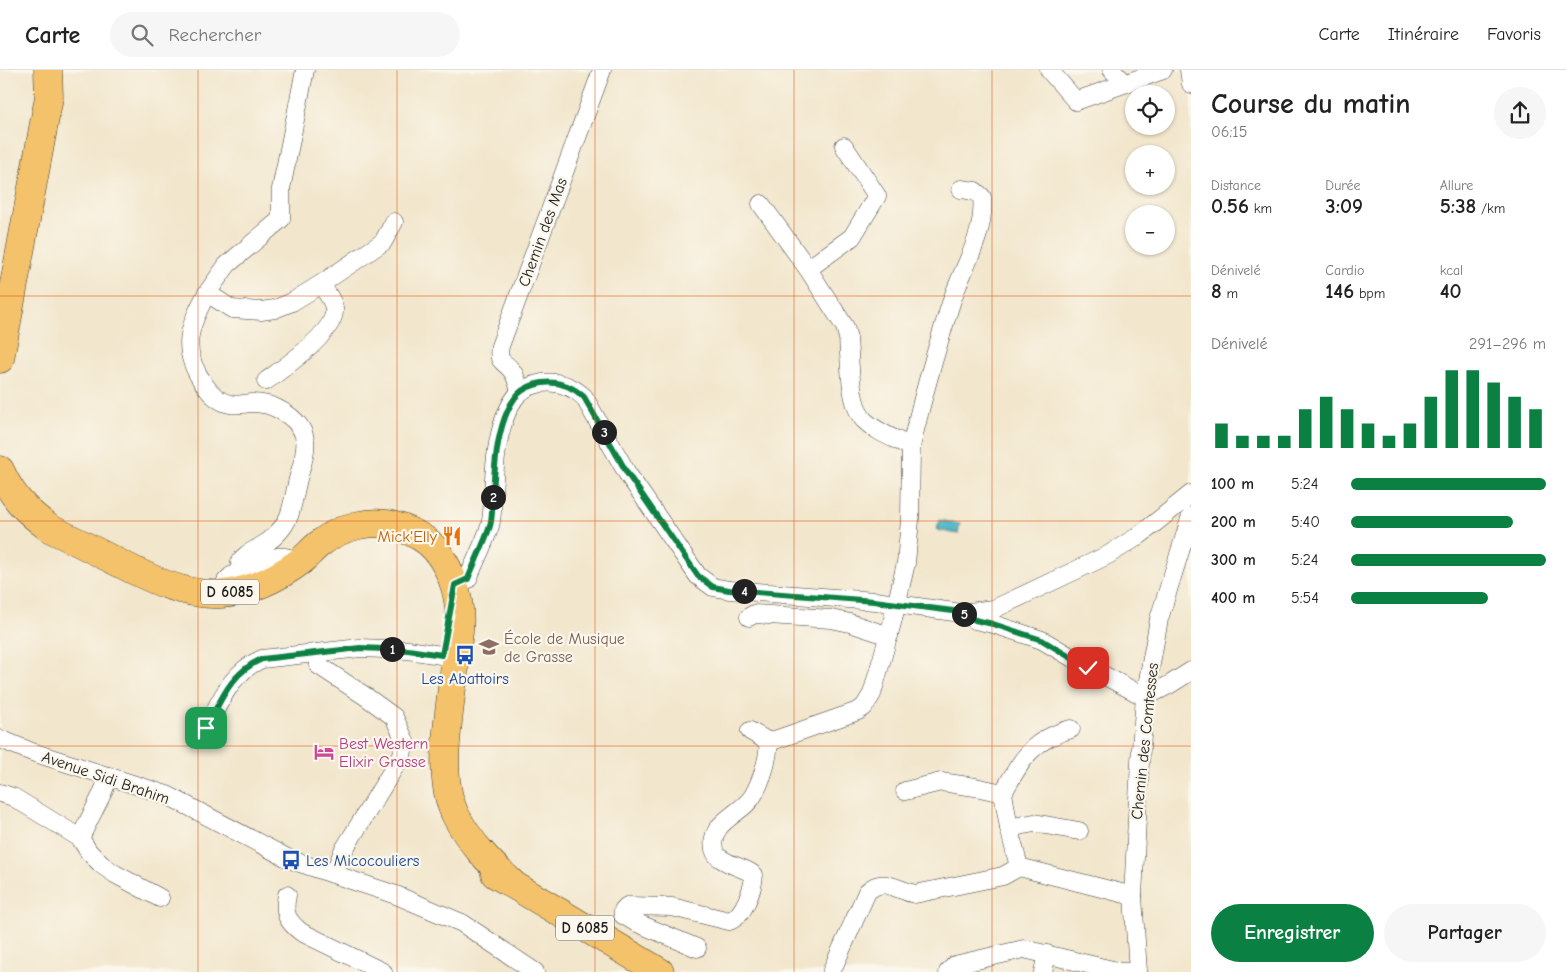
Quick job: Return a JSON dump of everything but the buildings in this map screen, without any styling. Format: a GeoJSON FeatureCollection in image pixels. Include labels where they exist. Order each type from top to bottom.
{"type":"FeatureCollection","features":[{"type":"Feature","properties":{"kind":"main road"},"geometry":{"type":"LineString","coordinates":[[0,359],[45,118],[48,97],[48,70]]}},
{"type":"Feature","properties":{"kind":"main road","name":"D 6085"},"geometry":{"type":"LineString","coordinates":[[0,470],[8,488],[20,503],[49,528],[161,583],[181,590],[204,594],[223,594],[263,583],[301,561],[320,544],[356,524],[391,524],[421,537],[432,546],[442,559],[455,585],[459,606],[459,627],[446,738],[447,777],[455,814],[481,854],[512,883]]}},
{"type":"Feature","properties":{"kind":"main road","name":"D 6085"},"geometry":{"type":"LineString","coordinates":[[455,585],[442,655],[432,741],[435,779],[445,820],[474,858],[491,872],[660,972]]}},
{"type":"Feature","properties":{"kind":"main road"},"geometry":{"type":"LineString","coordinates":[[442,655],[448,659],[442,716],[443,730],[446,738]]}},
{"type":"Feature","properties":{"kind":"street"},"geometry":{"type":"LineString","coordinates":[[243,572],[240,562],[243,557],[267,543],[281,530],[289,516],[306,441],[303,430],[295,420],[281,411],[270,406],[254,403],[230,404],[210,392],[196,373],[189,353],[190,331],[195,314],[227,265],[281,219],[281,189],[305,70]]}},
{"type":"Feature","properties":{"kind":"street","name":"Chemin des Mas"},"geometry":{"type":"LineString","coordinates":[[520,391],[512,371],[501,359],[500,346],[602,70]]}},
{"type":"Feature","properties":{"kind":"street"},"geometry":{"type":"LineString","coordinates":[[1049,70],[1076,102],[1163,70]]}},
{"type":"Feature","properties":{"kind":"street"},"geometry":{"type":"LineString","coordinates":[[1112,70],[1125,83]]}},
{"type":"Feature","properties":{"kind":"street"},"geometry":{"type":"LineString","coordinates":[[1189,70],[1191,84]]}},
{"type":"Feature","properties":{"kind":"street"},"geometry":{"type":"LineString","coordinates":[[808,269],[852,237],[877,196],[876,191],[844,146]]}},
{"type":"Feature","properties":{"kind":"street"},"geometry":{"type":"LineString","coordinates":[[769,742],[864,707],[872,694],[897,604],[908,541],[911,447],[951,303],[974,248],[980,226],[983,206],[982,197],[975,191],[961,189]]}},
{"type":"Feature","properties":{"kind":"street"},"geometry":{"type":"LineString","coordinates":[[761,204],[808,269],[845,327],[848,338],[854,403],[859,413],[865,421],[875,428],[911,447]]}},
{"type":"Feature","properties":{"kind":"street"},"geometry":{"type":"LineString","coordinates":[[207,293],[232,309],[261,311],[275,309],[292,302],[383,242],[394,222]]}},
{"type":"Feature","properties":{"kind":"street"},"geometry":{"type":"LineString","coordinates":[[266,381],[311,347],[322,335],[333,317],[334,306],[321,284]]}},
{"type":"Feature","properties":{"kind":"street"},"geometry":{"type":"LineString","coordinates":[[455,585],[468,579],[490,525],[498,436],[513,399],[520,391],[536,384],[548,382],[574,388],[584,397],[627,473],[698,576],[713,587],[729,590],[874,601],[961,612],[994,609],[1108,555],[1140,535],[1191,496]]}},
{"type":"Feature","properties":{"kind":"street","name":"Chemin des Comtesses"},"geometry":{"type":"LineString","coordinates":[[1138,972],[1133,896],[1145,697],[1159,619],[1191,516]]}},
{"type":"Feature","properties":{"kind":"street"},"geometry":{"type":"LineString","coordinates":[[223,594],[226,581],[231,576],[277,557],[284,556],[301,561]]}},
{"type":"Feature","properties":{"kind":"street"},"geometry":{"type":"LineString","coordinates":[[961,612],[975,620],[1042,640],[1088,668],[1145,697],[1191,671]]}},
{"type":"Feature","properties":{"kind":"street"},"geometry":{"type":"LineString","coordinates":[[749,617],[754,614],[831,619],[850,623],[889,636]]}},
{"type":"Feature","properties":{"kind":"street"},"geometry":{"type":"LineString","coordinates":[[206,728],[234,678],[251,664],[262,659],[360,648],[408,650],[442,655]]}},
{"type":"Feature","properties":{"kind":"street"},"geometry":{"type":"LineString","coordinates":[[318,653],[318,665],[394,717],[405,741],[402,754],[343,851],[334,874]]}},
{"type":"Feature","properties":{"kind":"street"},"geometry":{"type":"LineString","coordinates":[[1019,867],[1009,828],[1003,793],[1028,752],[1055,733],[1071,729]]}},
{"type":"Feature","properties":{"kind":"street"},"geometry":{"type":"LineString","coordinates":[[750,731],[769,742]]}},
{"type":"Feature","properties":{"kind":"street","name":"Avenue Sidi Brahim"},"geometry":{"type":"LineString","coordinates":[[0,739],[32,752],[167,795],[292,860],[396,894],[462,923],[535,972]]}},
{"type":"Feature","properties":{"kind":"street"},"geometry":{"type":"LineString","coordinates":[[697,948],[634,922],[623,915],[623,910],[627,906],[672,908],[729,921],[735,919],[741,913],[754,883],[754,875],[748,870],[720,859],[715,853],[712,843],[720,825],[740,811],[754,793],[768,754],[769,742]]}},
{"type":"Feature","properties":{"kind":"street"},"geometry":{"type":"LineString","coordinates":[[80,838],[109,776]]}},
{"type":"Feature","properties":{"kind":"street"},"geometry":{"type":"LineString","coordinates":[[905,791],[941,782],[1003,793]]}},
{"type":"Feature","properties":{"kind":"street"},"geometry":{"type":"LineString","coordinates":[[0,794],[13,797],[80,838],[89,852],[108,870],[160,898]]}},
{"type":"Feature","properties":{"kind":"street"},"geometry":{"type":"LineString","coordinates":[[1009,828],[1034,823],[1078,831]]}},
{"type":"Feature","properties":{"kind":"street"},"geometry":{"type":"LineString","coordinates":[[832,972],[867,892],[874,886],[885,884],[915,894],[1003,876],[1019,867],[1133,896]]}},
{"type":"Feature","properties":{"kind":"street"},"geometry":{"type":"LineString","coordinates":[[288,895],[285,906],[287,915],[293,925],[301,932],[383,972]]}},
{"type":"Feature","properties":{"kind":"street"},"geometry":{"type":"LineString","coordinates":[[948,972],[955,965],[1024,949],[1121,972],[1138,972]]}},
{"type":"Feature","properties":{"kind":"street"},"geometry":{"type":"LineString","coordinates":[[1043,972],[1047,954]]}},
{"type":"Feature","properties":{"kind":"water"},"geometry":{"type":"Polygon","coordinates":[[[939,520],[960,524],[958,534],[937,530],[939,520]]]}},
{"type":"Feature","properties":{"kind":"place","name":"Mick'Elly"},"geometry":{"type":"Point","coordinates":[452,536]}},
{"type":"Feature","properties":{"kind":"place","name":"École de Musique de Grasse"},"geometry":{"type":"Point","coordinates":[489,647]}},
{"type":"Feature","properties":{"kind":"place","name":"Les Abattoirs"},"geometry":{"type":"Point","coordinates":[465,655]}},
{"type":"Feature","properties":{"kind":"place","name":"Best Western Elixir Grasse"},"geometry":{"type":"Point","coordinates":[324,752]}},
{"type":"Feature","properties":{"kind":"place","name":"Les Micocouliers"},"geometry":{"type":"Point","coordinates":[291,860]}},
{"type":"Feature","properties":{"kind":"route"},"geometry":{"type":"LineString","coordinates":[[206,728],[234,678],[251,664],[262,659],[360,648],[408,650],[442,655],[455,585],[468,579],[490,525],[498,436],[507,412],[513,399],[520,391],[536,384],[548,382],[574,388],[584,397],[627,473],[645,500],[698,576],[713,587],[729,590],[874,601],[961,612],[975,620],[1042,640],[1088,668]]}}]}
